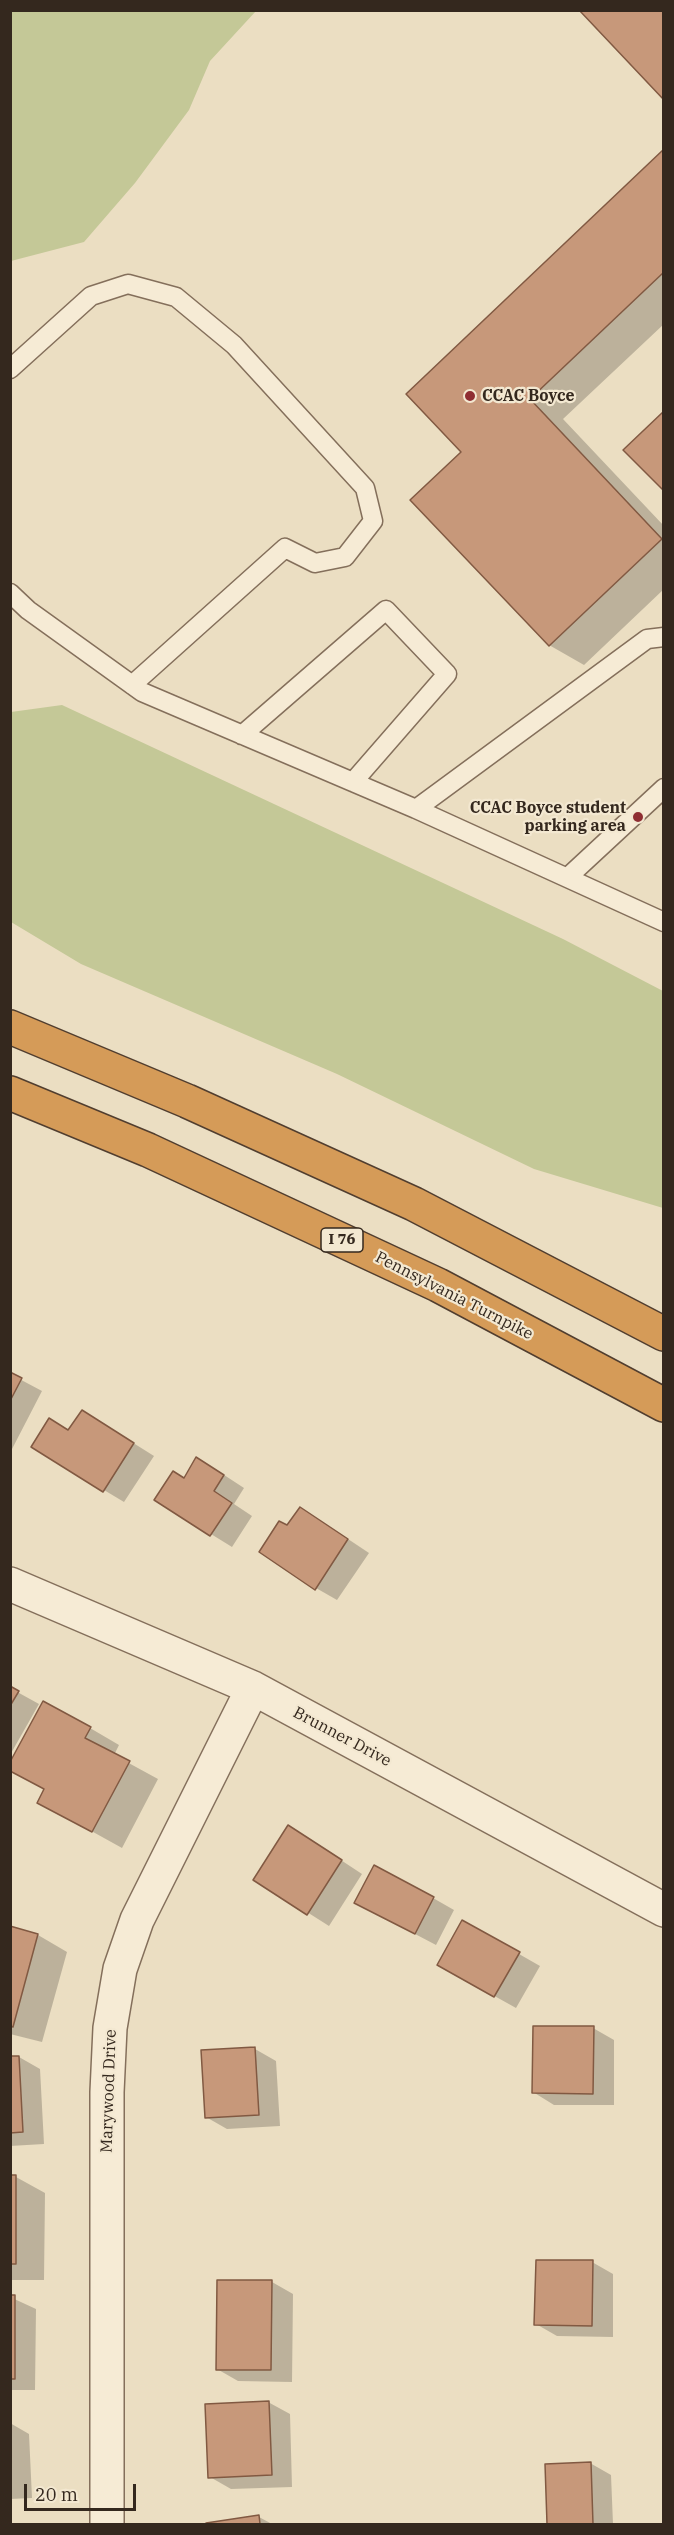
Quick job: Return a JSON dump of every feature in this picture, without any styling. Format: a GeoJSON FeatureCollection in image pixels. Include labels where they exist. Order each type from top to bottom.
{"type":"FeatureCollection","features":[{"type":"Feature","properties":{"kind":"highway"},"geometry":{"type":"LineString","coordinates":[[10,1027],[188,1101],[414,1204],[663,1334]]}},
{"type":"Feature","properties":{"kind":"highway","name":"Pennsylvania Turnpike"},"geometry":{"type":"LineString","coordinates":[[10,1093],[148,1150],[438,1285],[663,1405]]}},
{"type":"Feature","properties":{"kind":"street","name":"Brunner Drive"},"geometry":{"type":"LineString","coordinates":[[10,1584],[253,1688],[663,1911]]}},
{"type":"Feature","properties":{"kind":"street","name":"Marywood Drive"},"geometry":{"type":"LineString","coordinates":[[107,2524],[107,2092],[110,2028],[120,1969],[137,1920],[253,1688]]}},
{"type":"Feature","properties":{"kind":"lane"},"geometry":{"type":"LineString","coordinates":[[10,369],[90,296],[128,285],[176,297],[234,345],[365,488],[374,521],[345,556],[315,563],[285,548],[132,685]]}},
{"type":"Feature","properties":{"kind":"lane"},"geometry":{"type":"LineString","coordinates":[[10,593],[28,610],[142,692],[416,809],[663,922]]}},
{"type":"Feature","properties":{"kind":"lane"},"geometry":{"type":"LineString","coordinates":[[242,735],[386,610],[447,674],[353,782]]}},
{"type":"Feature","properties":{"kind":"lane"},"geometry":{"type":"LineString","coordinates":[[416,809],[647,639],[663,637]]}},
{"type":"Feature","properties":{"kind":"lane"},"geometry":{"type":"LineString","coordinates":[[568,877],[663,788]]}},
{"type":"Feature","properties":{"kind":"green space"},"geometry":{"type":"Polygon","coordinates":[[[11,10],[256,11],[210,61],[189,110],[135,183],[84,242],[11,261],[11,10]]]}},
{"type":"Feature","properties":{"kind":"green space"},"geometry":{"type":"Polygon","coordinates":[[[62,705],[563,939],[663,991],[663,1208],[534,1169],[337,1074],[81,964],[11,922],[11,712],[62,705]]]}},
{"type":"Feature","properties":{"kind":"building"},"geometry":{"type":"Polygon","coordinates":[[[579,10],[664,10],[664,100],[579,10]]]}},
{"type":"Feature","properties":{"kind":"building","name":"CCAC Boyce"},"geometry":{"type":"Polygon","coordinates":[[[664,149],[664,272],[530,399],[662,539],[549,646],[410,500],[461,452],[406,394],[664,149]]]}},
{"type":"Feature","properties":{"kind":"building"},"geometry":{"type":"Polygon","coordinates":[[[664,411],[664,491],[623,450],[664,411]]]}},
{"type":"Feature","properties":{"kind":"building"},"geometry":{"type":"Polygon","coordinates":[[[10,1372],[22,1378],[10,1401],[10,1372]]]}},
{"type":"Feature","properties":{"kind":"building"},"geometry":{"type":"Polygon","coordinates":[[[82,1410],[134,1443],[103,1492],[31,1447],[49,1418],[68,1430],[82,1410]]]}},
{"type":"Feature","properties":{"kind":"building"},"geometry":{"type":"Polygon","coordinates":[[[196,1457],[224,1475],[214,1491],[232,1503],[210,1536],[154,1500],[173,1471],[184,1478],[196,1457]]]}},
{"type":"Feature","properties":{"kind":"building"},"geometry":{"type":"Polygon","coordinates":[[[300,1507],[348,1539],[315,1590],[259,1552],[279,1521],[287,1525],[300,1507]]]}},
{"type":"Feature","properties":{"kind":"building"},"geometry":{"type":"Polygon","coordinates":[[[10,1686],[19,1691],[10,1706],[10,1686]]]}},
{"type":"Feature","properties":{"kind":"building"},"geometry":{"type":"Polygon","coordinates":[[[43,1701],[91,1727],[85,1738],[130,1761],[92,1832],[37,1803],[44,1789],[10,1771],[10,1762],[43,1701]]]}},
{"type":"Feature","properties":{"kind":"building"},"geometry":{"type":"Polygon","coordinates":[[[288,1825],[342,1860],[307,1915],[253,1880],[288,1825]]]}},
{"type":"Feature","properties":{"kind":"building"},"geometry":{"type":"Polygon","coordinates":[[[374,1865],[434,1897],[415,1934],[354,1903],[374,1865]]]}},
{"type":"Feature","properties":{"kind":"building"},"geometry":{"type":"Polygon","coordinates":[[[462,1920],[520,1952],[494,1997],[437,1965],[462,1920]]]}},
{"type":"Feature","properties":{"kind":"building"},"geometry":{"type":"Polygon","coordinates":[[[10,1926],[38,1934],[13,2027],[10,2026],[10,1926]]]}},
{"type":"Feature","properties":{"kind":"building"},"geometry":{"type":"Polygon","coordinates":[[[533,2026],[594,2026],[593,2094],[532,2093],[533,2026]]]}},
{"type":"Feature","properties":{"kind":"building"},"geometry":{"type":"Polygon","coordinates":[[[255,2047],[259,2115],[205,2118],[201,2050],[255,2047]]]}},
{"type":"Feature","properties":{"kind":"building"},"geometry":{"type":"Polygon","coordinates":[[[10,2056],[19,2056],[23,2132],[10,2133],[10,2056]]]}},
{"type":"Feature","properties":{"kind":"building"},"geometry":{"type":"Polygon","coordinates":[[[10,2175],[16,2175],[16,2264],[10,2264],[10,2175]]]}},
{"type":"Feature","properties":{"kind":"building"},"geometry":{"type":"Polygon","coordinates":[[[536,2260],[593,2260],[592,2326],[534,2325],[536,2260]]]}},
{"type":"Feature","properties":{"kind":"building"},"geometry":{"type":"Polygon","coordinates":[[[217,2280],[272,2280],[271,2370],[216,2370],[217,2280]]]}},
{"type":"Feature","properties":{"kind":"building"},"geometry":{"type":"Polygon","coordinates":[[[10,2295],[15,2295],[15,2379],[10,2379],[10,2295]]]}},
{"type":"Feature","properties":{"kind":"building"},"geometry":{"type":"Polygon","coordinates":[[[269,2401],[272,2475],[208,2478],[205,2404],[269,2401]]]}},
{"type":"Feature","properties":{"kind":"building"},"geometry":{"type":"Polygon","coordinates":[[[591,2462],[593,2524],[547,2524],[545,2464],[591,2462]]]}},
{"type":"Feature","properties":{"kind":"building"},"geometry":{"type":"Polygon","coordinates":[[[259,2515],[260,2524],[206,2524],[206,2523],[259,2515]]]}},
{"type":"Feature","properties":{"kind":"place","name":"CCAC Boyce"},"geometry":{"type":"Point","coordinates":[470,396]}},
{"type":"Feature","properties":{"kind":"place","name":"CCAC Boyce student parking area"},"geometry":{"type":"Point","coordinates":[638,817]}}]}
